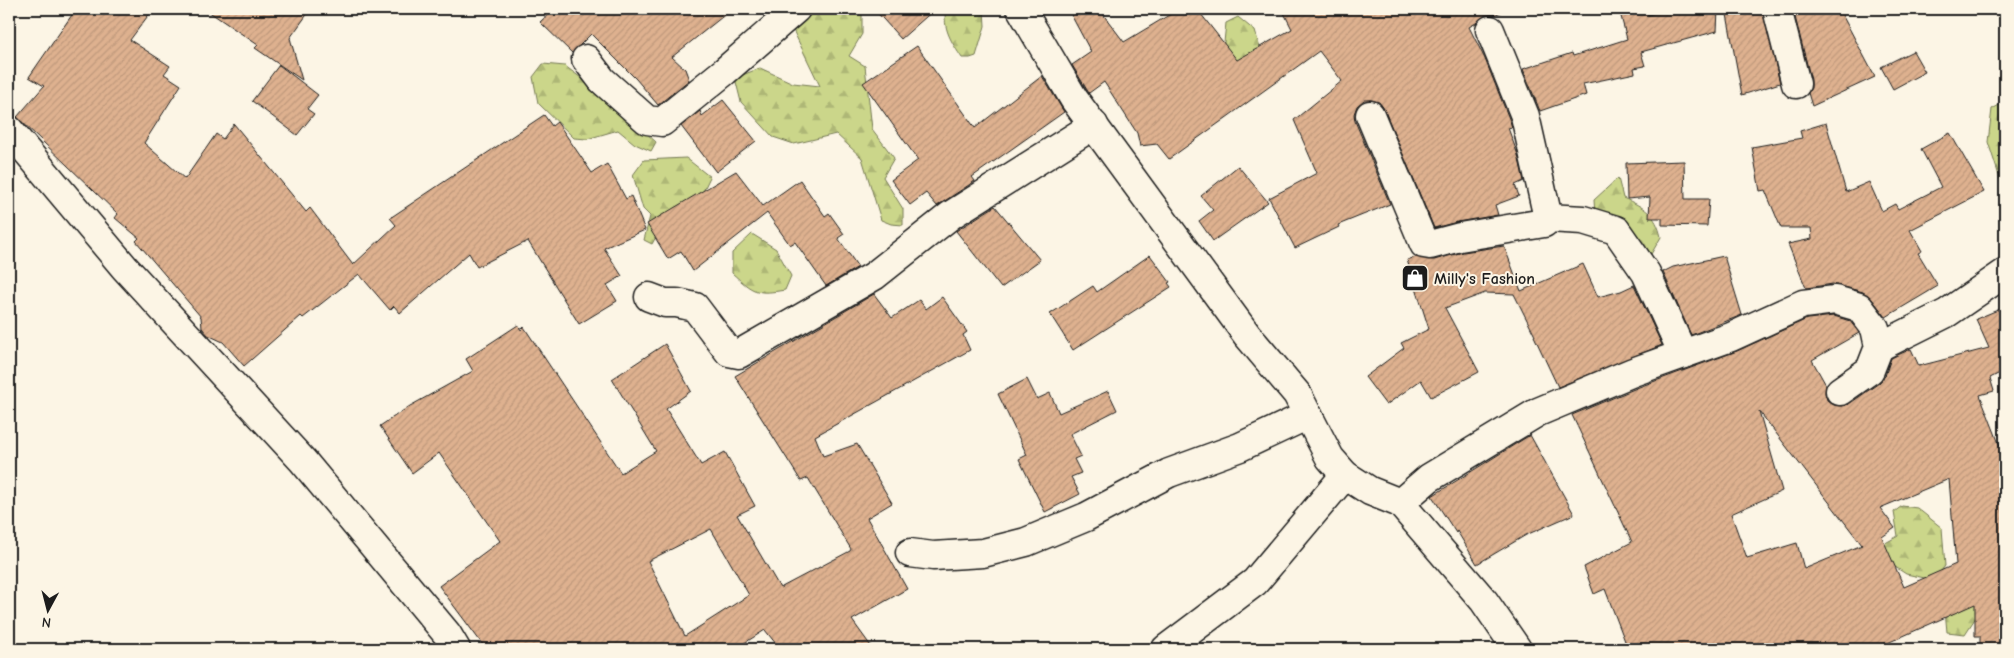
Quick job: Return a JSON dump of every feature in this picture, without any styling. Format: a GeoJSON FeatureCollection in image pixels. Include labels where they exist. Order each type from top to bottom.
{"type":"FeatureCollection","features":[{"type":"Feature","properties":{"kind":"street"},"geometry":{"type":"LineString","coordinates":[[586,59],[602,80],[647,120],[662,122],[725,71],[796,9]]}},
{"type":"Feature","properties":{"kind":"street"},"geometry":{"type":"LineString","coordinates":[[1021,9],[1074,99],[1247,335],[1297,394],[1330,458],[1345,475],[1370,491],[1400,503],[1484,601],[1517,649]]}},
{"type":"Feature","properties":{"kind":"street"},"geometry":{"type":"LineString","coordinates":[[1777,9],[1796,84]]}},
{"type":"Feature","properties":{"kind":"street"},"geometry":{"type":"LineString","coordinates":[[1490,30],[1524,116],[1548,218]]}},
{"type":"Feature","properties":{"kind":"street"},"geometry":{"type":"LineString","coordinates":[[1370,115],[1424,244],[1430,245],[1460,237],[1544,223],[1548,218]]}},
{"type":"Feature","properties":{"kind":"street"},"geometry":{"type":"LineString","coordinates":[[649,297],[665,303],[677,303],[695,307],[729,352],[739,354],[874,276],[951,215],[1094,125]]}},
{"type":"Feature","properties":{"kind":"street"},"geometry":{"type":"LineString","coordinates":[[9,130],[125,268],[303,461],[447,634],[456,649]]}},
{"type":"Feature","properties":{"kind":"street"},"geometry":{"type":"LineString","coordinates":[[1548,218],[1583,220],[1616,230],[1646,274],[1683,354]]}},
{"type":"Feature","properties":{"kind":"street"},"geometry":{"type":"LineString","coordinates":[[1879,347],[1947,312],[2005,273]]}},
{"type":"Feature","properties":{"kind":"street"},"geometry":{"type":"LineString","coordinates":[[1400,503],[1429,478],[1538,412],[1683,354],[1731,337],[1803,304],[1835,300],[1859,307],[1875,328],[1879,347],[1870,370],[1840,391]]}},
{"type":"Feature","properties":{"kind":"street"},"geometry":{"type":"LineString","coordinates":[[910,553],[932,556],[983,553],[1026,542],[1086,517],[1169,473],[1240,447],[1308,416]]}},
{"type":"Feature","properties":{"kind":"street"},"geometry":{"type":"LineString","coordinates":[[1166,649],[1255,582],[1345,475]]}},
{"type":"Feature","properties":{"kind":"green space"},"geometry":{"type":"Polygon","coordinates":[[[802,9],[862,9],[862,34],[849,56],[865,66],[872,129],[894,158],[883,177],[903,209],[903,225],[891,224],[881,220],[862,158],[836,134],[794,144],[773,137],[741,102],[735,78],[760,68],[793,83],[820,86],[793,30],[802,9]]]}},
{"type":"Feature","properties":{"kind":"green space"},"geometry":{"type":"Polygon","coordinates":[[[946,9],[984,9],[985,26],[976,56],[962,58],[958,52],[951,41],[945,23],[946,9]]]}},
{"type":"Feature","properties":{"kind":"green space"},"geometry":{"type":"Polygon","coordinates":[[[1238,17],[1255,31],[1262,55],[1250,69],[1223,52],[1226,23],[1238,17]]]}},
{"type":"Feature","properties":{"kind":"green space"},"geometry":{"type":"Polygon","coordinates":[[[543,64],[565,66],[604,95],[656,142],[651,151],[635,144],[618,130],[587,139],[574,138],[538,103],[533,77],[543,64]]]}},
{"type":"Feature","properties":{"kind":"green space"},"geometry":{"type":"Polygon","coordinates":[[[2005,102],[2005,194],[1988,142],[1992,109],[2005,102]]]}},
{"type":"Feature","properties":{"kind":"green space"},"geometry":{"type":"Polygon","coordinates":[[[686,158],[710,177],[695,208],[662,226],[652,244],[644,240],[650,216],[643,209],[633,175],[644,160],[686,158]]]}},
{"type":"Feature","properties":{"kind":"green space"},"geometry":{"type":"Polygon","coordinates":[[[1618,178],[1623,198],[1648,212],[1659,229],[1661,237],[1647,261],[1621,251],[1596,231],[1594,200],[1618,178]]]}},
{"type":"Feature","properties":{"kind":"green space"},"geometry":{"type":"Polygon","coordinates":[[[752,234],[776,249],[791,276],[785,290],[761,292],[750,288],[732,273],[732,253],[752,234]]]}},
{"type":"Feature","properties":{"kind":"green space"},"geometry":{"type":"Polygon","coordinates":[[[1902,506],[1917,508],[1942,528],[1945,566],[1934,580],[1906,574],[1880,557],[1880,546],[1898,536],[1894,512],[1902,506]]]}},
{"type":"Feature","properties":{"kind":"green space"},"geometry":{"type":"Polygon","coordinates":[[[2005,587],[2005,600],[1982,603],[1980,611],[1965,634],[1947,632],[1943,588],[1990,591],[2005,587]]]}},
{"type":"Feature","properties":{"kind":"building"},"geometry":{"type":"Polygon","coordinates":[[[76,9],[153,9],[130,40],[170,66],[164,74],[181,85],[144,143],[185,179],[216,134],[223,139],[234,124],[306,212],[310,208],[353,265],[396,225],[390,218],[544,115],[552,126],[557,122],[592,173],[607,164],[626,199],[631,196],[645,230],[604,248],[622,276],[607,285],[617,301],[579,324],[528,241],[477,267],[469,253],[400,313],[394,306],[390,310],[359,274],[303,318],[301,316],[244,366],[223,342],[208,335],[202,328],[201,317],[136,241],[139,238],[115,218],[118,214],[17,117],[44,86],[29,77],[76,9]]]}},
{"type":"Feature","properties":{"kind":"building"},"geometry":{"type":"Polygon","coordinates":[[[205,9],[311,9],[290,38],[302,80],[255,48],[258,45],[205,9]]]}},
{"type":"Feature","properties":{"kind":"building"},"geometry":{"type":"Polygon","coordinates":[[[554,9],[732,9],[672,57],[685,69],[689,80],[658,105],[636,79],[591,34],[572,53],[540,22],[554,9]]]}},
{"type":"Feature","properties":{"kind":"building"},"geometry":{"type":"Polygon","coordinates":[[[874,9],[935,9],[901,39],[874,9]]]}},
{"type":"Feature","properties":{"kind":"building"},"geometry":{"type":"Polygon","coordinates":[[[1068,9],[1099,9],[1124,42],[1179,9],[1197,9],[1237,60],[1292,29],[1282,9],[1508,9],[1494,15],[1484,16],[1469,27],[1485,59],[1512,127],[1508,128],[1518,155],[1524,181],[1515,185],[1519,196],[1495,205],[1498,215],[1434,228],[1384,109],[1379,102],[1364,100],[1357,106],[1354,114],[1355,121],[1390,204],[1338,225],[1339,227],[1295,248],[1269,198],[1317,173],[1294,120],[1342,81],[1319,51],[1169,159],[1157,144],[1140,146],[1137,133],[1104,82],[1089,93],[1072,65],[1091,52],[1068,9]]]}},
{"type":"Feature","properties":{"kind":"building"},"geometry":{"type":"Polygon","coordinates":[[[1619,9],[1647,9],[1648,15],[1671,9],[1718,9],[1717,31],[1641,52],[1645,66],[1634,68],[1635,73],[1583,84],[1586,95],[1540,111],[1523,69],[1572,53],[1573,56],[1627,39],[1619,9]]]}},
{"type":"Feature","properties":{"kind":"building"},"geometry":{"type":"Polygon","coordinates":[[[1726,9],[1762,9],[1780,83],[1742,95],[1726,9]]]}},
{"type":"Feature","properties":{"kind":"building"},"geometry":{"type":"Polygon","coordinates":[[[1793,9],[1839,9],[1875,77],[1812,106],[1808,93],[1811,88],[1811,80],[1793,9]]]}},
{"type":"Feature","properties":{"kind":"building"},"geometry":{"type":"Polygon","coordinates":[[[917,46],[975,128],[1042,76],[1064,112],[972,177],[975,181],[937,206],[926,193],[910,205],[891,180],[918,160],[863,83],[917,46]]]}},
{"type":"Feature","properties":{"kind":"building"},"geometry":{"type":"Polygon","coordinates":[[[1913,51],[1925,72],[1893,89],[1881,67],[1913,51]]]}},
{"type":"Feature","properties":{"kind":"building"},"geometry":{"type":"Polygon","coordinates":[[[279,65],[318,95],[307,109],[314,114],[297,135],[252,101],[279,65]]]}},
{"type":"Feature","properties":{"kind":"building"},"geometry":{"type":"Polygon","coordinates":[[[723,100],[756,141],[716,172],[681,126],[700,111],[702,116],[723,100]]]}},
{"type":"Feature","properties":{"kind":"building"},"geometry":{"type":"Polygon","coordinates":[[[1826,123],[1846,192],[1869,182],[1882,211],[1895,204],[1898,209],[1941,187],[1921,149],[1950,133],[1984,192],[1910,230],[1922,251],[1918,253],[1938,286],[1886,317],[1871,298],[1863,292],[1833,284],[1806,288],[1788,244],[1812,239],[1811,228],[1781,228],[1765,190],[1760,191],[1752,147],[1802,138],[1800,131],[1826,123]]]}},
{"type":"Feature","properties":{"kind":"building"},"geometry":{"type":"Polygon","coordinates":[[[1684,161],[1685,199],[1709,199],[1707,226],[1662,225],[1662,218],[1649,218],[1650,197],[1627,199],[1626,163],[1684,161]]]}},
{"type":"Feature","properties":{"kind":"building"},"geometry":{"type":"Polygon","coordinates":[[[1238,166],[1268,202],[1213,241],[1199,221],[1213,210],[1201,196],[1238,166]]]}},
{"type":"Feature","properties":{"kind":"building"},"geometry":{"type":"Polygon","coordinates":[[[736,171],[763,206],[800,180],[825,216],[829,213],[844,234],[838,238],[858,267],[826,286],[795,242],[790,245],[767,213],[693,271],[681,251],[668,259],[647,224],[736,171]]]}},
{"type":"Feature","properties":{"kind":"building"},"geometry":{"type":"Polygon","coordinates":[[[995,206],[1040,260],[1001,288],[956,231],[995,206]]]}},
{"type":"Feature","properties":{"kind":"building"},"geometry":{"type":"Polygon","coordinates":[[[1504,246],[1521,291],[1583,264],[1598,297],[1621,291],[1634,285],[1662,345],[1558,387],[1514,294],[1485,293],[1445,308],[1479,372],[1431,397],[1421,380],[1386,405],[1365,377],[1404,348],[1401,343],[1429,329],[1407,260],[1416,257],[1434,260],[1463,252],[1504,246]]]}},
{"type":"Feature","properties":{"kind":"building"},"geometry":{"type":"Polygon","coordinates":[[[1150,255],[1170,282],[1168,283],[1171,287],[1073,350],[1050,314],[1093,286],[1097,292],[1150,255]]]}},
{"type":"Feature","properties":{"kind":"building"},"geometry":{"type":"Polygon","coordinates":[[[1724,256],[1742,315],[1691,335],[1663,272],[1673,267],[1724,256]]]}},
{"type":"Feature","properties":{"kind":"building"},"geometry":{"type":"Polygon","coordinates":[[[874,294],[892,318],[919,300],[926,309],[942,297],[967,332],[963,335],[970,350],[815,436],[823,456],[857,444],[892,503],[867,518],[907,589],[852,620],[873,649],[780,649],[765,630],[735,649],[486,649],[439,586],[500,541],[439,453],[412,473],[380,426],[410,406],[473,371],[466,359],[518,325],[521,330],[524,327],[621,473],[656,451],[612,379],[665,344],[691,391],[666,409],[701,465],[725,452],[755,506],[737,515],[780,588],[851,549],[808,478],[801,481],[735,376],[874,294]],[[711,529],[648,561],[685,636],[749,595],[711,529]]]}},
{"type":"Feature","properties":{"kind":"building"},"geometry":{"type":"Polygon","coordinates":[[[2005,307],[2005,384],[2000,373],[1990,378],[1994,391],[1980,395],[2000,446],[2005,444],[2005,649],[1980,649],[1980,636],[1975,636],[1975,604],[1874,649],[1628,649],[1605,589],[1594,594],[1584,567],[1632,542],[1572,415],[1639,387],[1737,351],[1807,319],[1834,316],[1850,321],[1859,333],[1812,360],[1826,385],[1825,393],[1827,400],[1834,405],[1842,406],[1849,404],[1879,383],[1885,376],[1891,358],[1911,349],[1919,366],[1989,348],[1976,319],[2005,307]],[[1759,411],[1782,491],[1731,514],[1747,558],[1797,543],[1804,569],[1862,545],[1759,411]],[[1949,479],[1880,508],[1895,528],[1882,537],[1904,587],[1956,564],[1949,479]]]}},
{"type":"Feature","properties":{"kind":"building"},"geometry":{"type":"Polygon","coordinates":[[[1027,379],[1037,399],[1050,393],[1059,413],[1108,391],[1117,410],[1070,434],[1081,456],[1074,459],[1081,473],[1071,477],[1080,494],[1045,512],[1019,459],[1027,455],[998,394],[1027,379]]]}},
{"type":"Feature","properties":{"kind":"building"},"geometry":{"type":"Polygon","coordinates":[[[1530,435],[1574,514],[1526,535],[1477,564],[1457,531],[1456,533],[1432,496],[1530,435]]]}},
{"type":"Feature","properties":{"kind":"place","name":"Milly's Fashion"},"geometry":{"type":"Point","coordinates":[1415,278]}}]}
